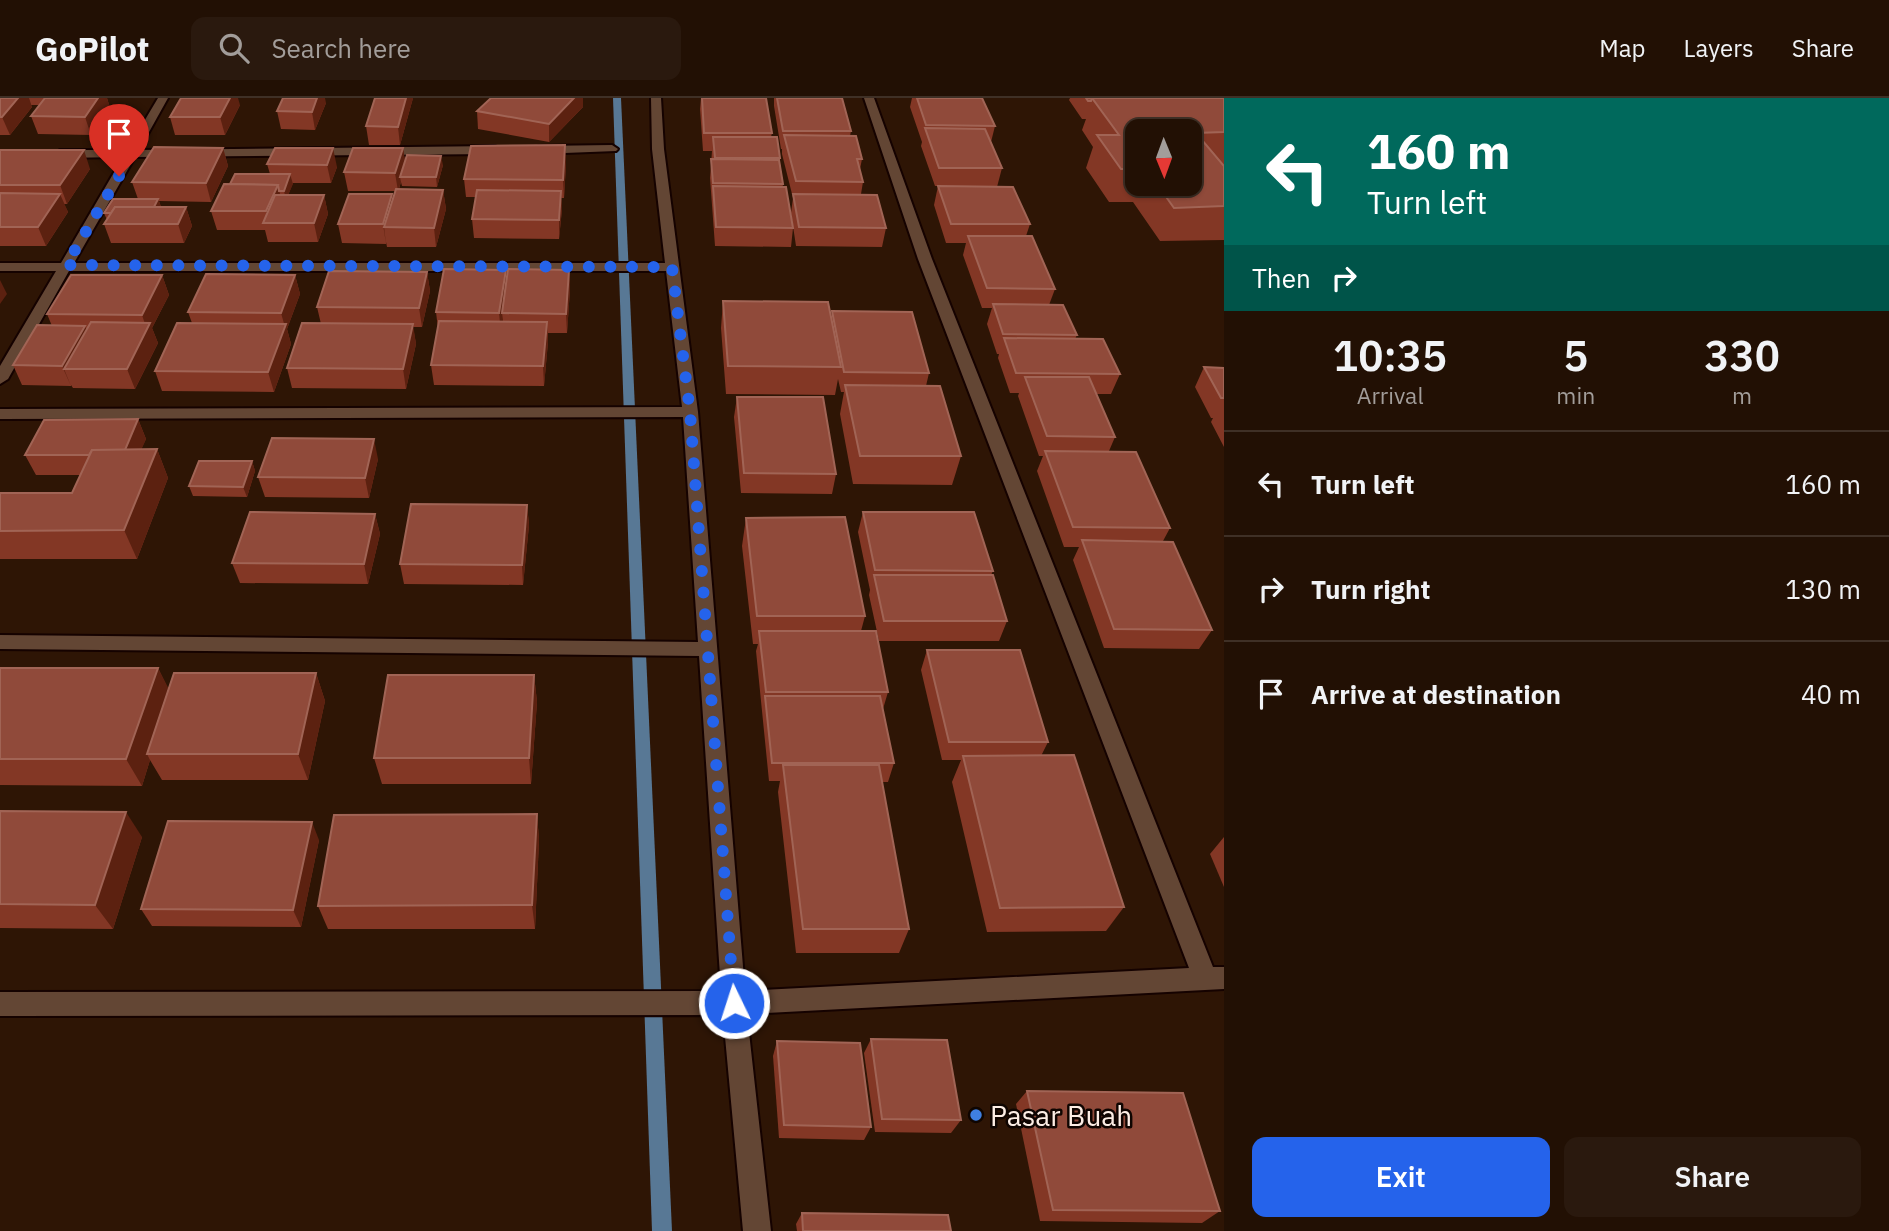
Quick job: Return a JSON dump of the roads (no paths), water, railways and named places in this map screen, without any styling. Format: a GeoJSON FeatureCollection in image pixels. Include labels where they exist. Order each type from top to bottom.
{"type":"FeatureCollection","features":[{"type":"Feature","properties":{"kind":"street"},"geometry":{"type":"LineString","coordinates":[[0,379],[163,98]]}},
{"type":"Feature","properties":{"kind":"street"},"geometry":{"type":"LineString","coordinates":[[656,98],[659,149],[690,412],[734,1003],[757,1231]]}},
{"type":"Feature","properties":{"kind":"street"},"geometry":{"type":"LineString","coordinates":[[0,1004],[734,1003],[1214,978],[925,259],[869,98]]}},
{"type":"Feature","properties":{"kind":"street"},"geometry":{"type":"LineString","coordinates":[[530,150],[612,149]]}},
{"type":"Feature","properties":{"kind":"street"},"geometry":{"type":"LineString","coordinates":[[53,154],[502,150]]}},
{"type":"Feature","properties":{"kind":"street"},"geometry":{"type":"LineString","coordinates":[[0,267],[672,267]]}},
{"type":"Feature","properties":{"kind":"street"},"geometry":{"type":"LineString","coordinates":[[0,414],[690,412]]}},
{"type":"Feature","properties":{"kind":"street"},"geometry":{"type":"LineString","coordinates":[[0,642],[708,649]]}},
{"type":"Feature","properties":{"kind":"waterway"},"geometry":{"type":"LineString","coordinates":[[617,98],[662,1231]]}},
{"type":"Feature","properties":{"kind":"place","name":"Pasar Buah"},"geometry":{"type":"Point","coordinates":[976,1115]}}]}
